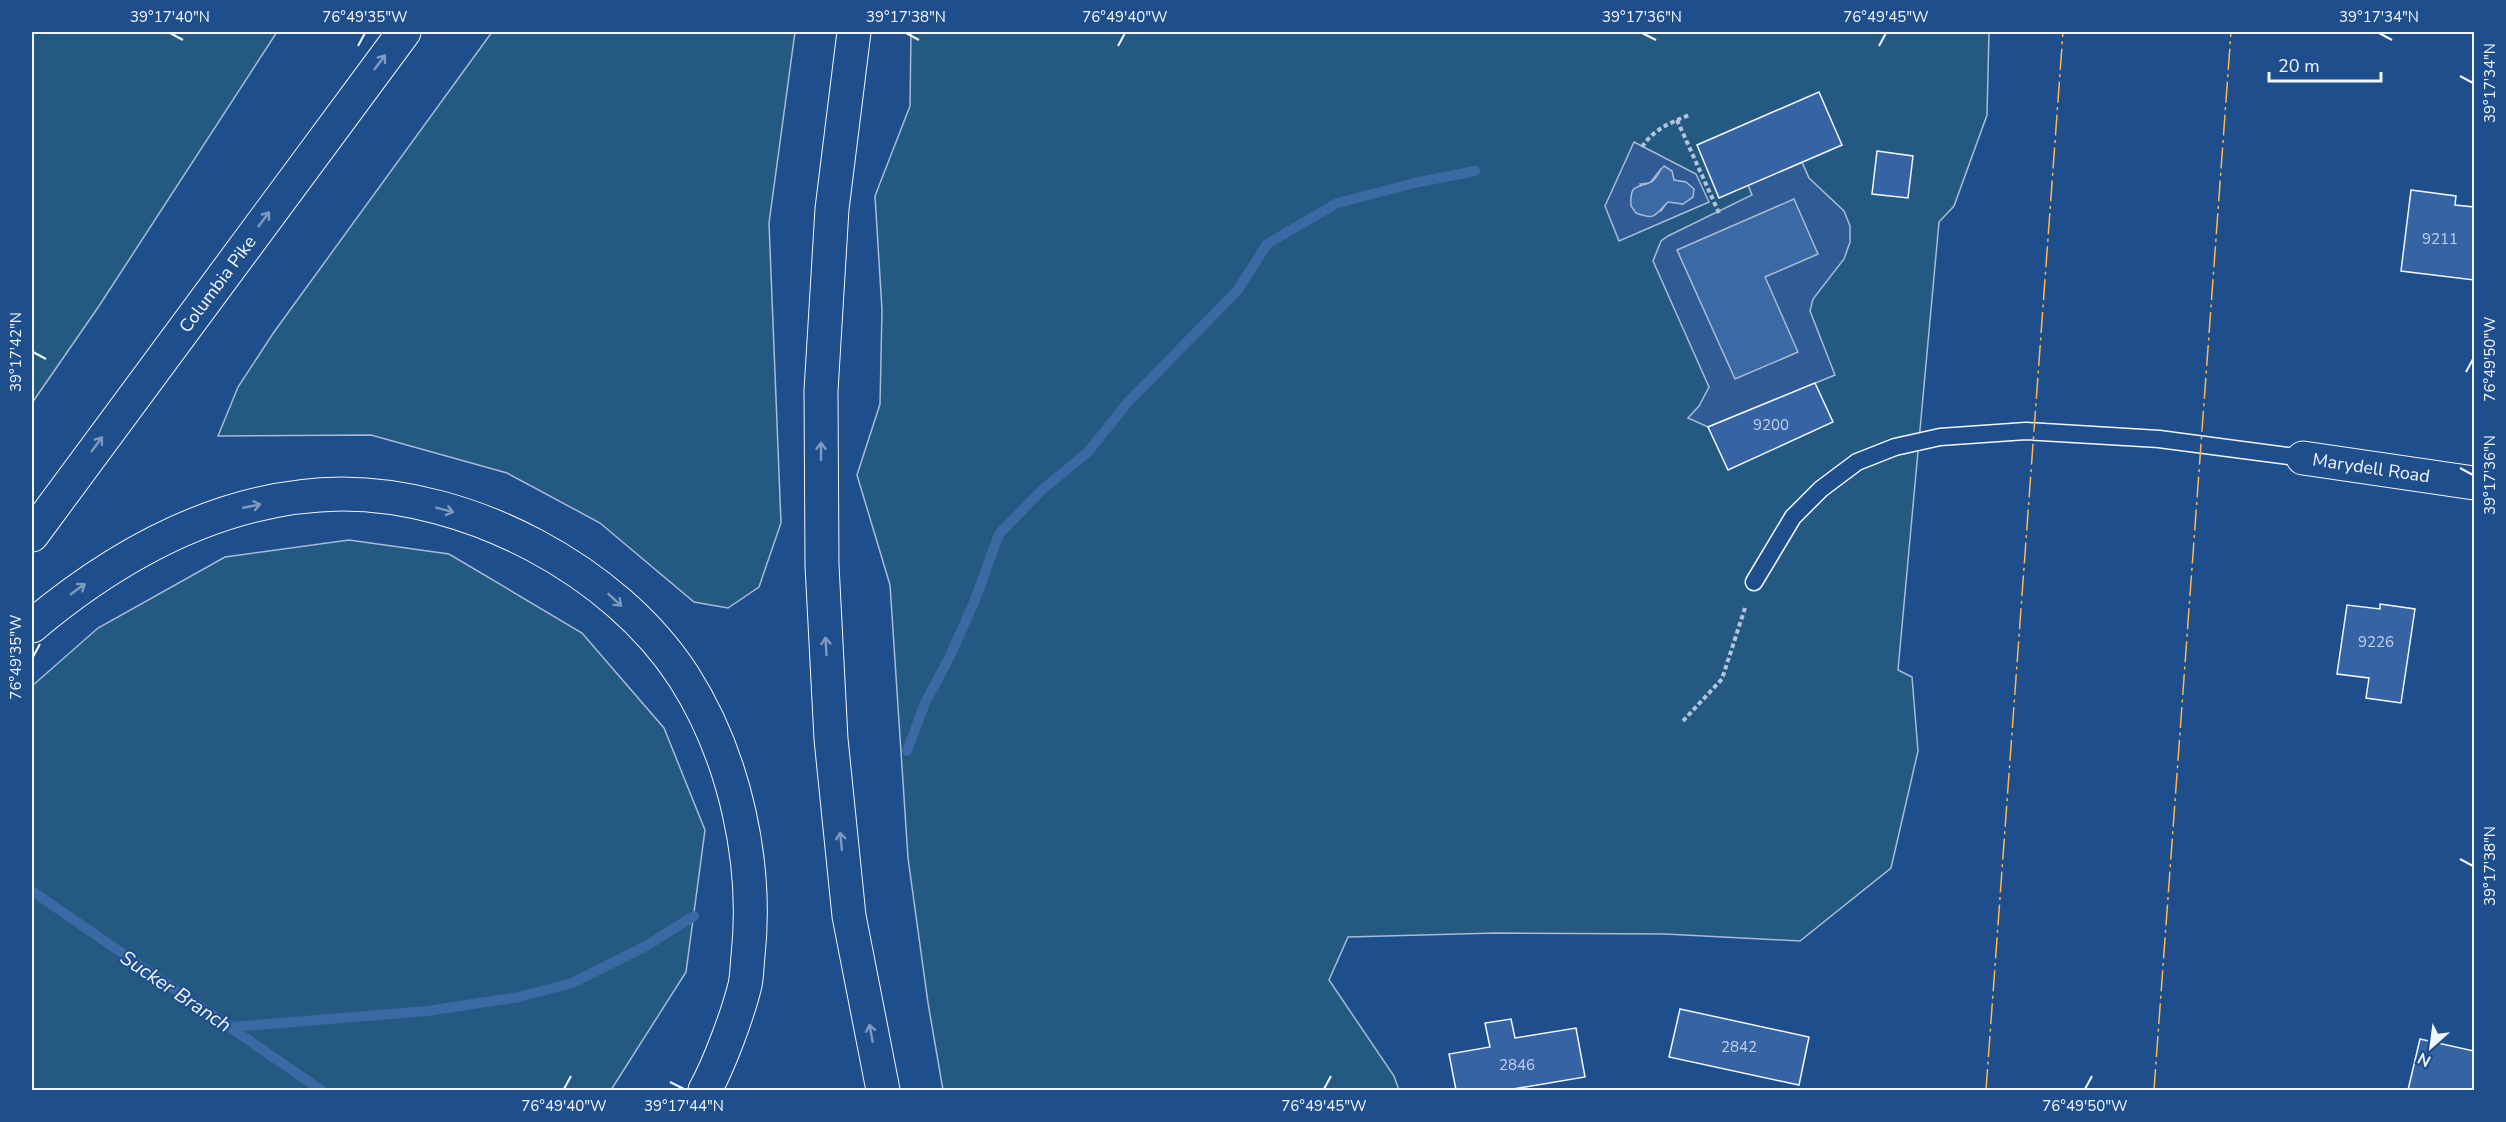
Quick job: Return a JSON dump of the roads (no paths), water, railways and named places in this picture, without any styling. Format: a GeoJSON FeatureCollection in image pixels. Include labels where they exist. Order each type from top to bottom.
{"type":"FeatureCollection","features":[{"type":"Feature","properties":{"kind":"main road","name":"Columbia Pike"},"geometry":{"type":"LineString","coordinates":[[32,535],[404,32]]}},
{"type":"Feature","properties":{"kind":"main road"},"geometry":{"type":"LineString","coordinates":[[854,32],[832,209],[820,391],[822,565],[831,739],[849,916],[883,1090]]}},
{"type":"Feature","properties":{"kind":"main road","name":"Marydell Road"},"geometry":{"type":"LineString","coordinates":[[2303,458],[2475,483]]}},
{"type":"Feature","properties":{"kind":"main road"},"geometry":{"type":"LineString","coordinates":[[32,626],[106,569],[153,542],[240,508],[292,498],[341,494],[394,498],[450,511],[511,532],[562,562],[611,596],[650,635],[684,677],[709,726],[732,782],[743,831],[750,887],[750,937],[745,984],[705,1090]]}},
{"type":"Feature","properties":{"kind":"lane"},"geometry":{"type":"LineString","coordinates":[[1754,582],[1793,517],[1821,489],[1857,462],[1895,447],[1940,437],[2026,431],[2159,439],[2303,458]]}},
{"type":"Feature","properties":{"kind":"waterway"},"geometry":{"type":"LineString","coordinates":[[907,751],[925,703],[950,656],[975,600],[999,534],[1043,489],[1088,452],[1128,402],[1237,291],[1267,244],[1337,203],[1419,182],[1475,171]]}},
{"type":"Feature","properties":{"kind":"waterway","name":"Sucker Branch"},"geometry":{"type":"LineString","coordinates":[[32,891],[321,1090]]}},
{"type":"Feature","properties":{"kind":"waterway"},"geometry":{"type":"LineString","coordinates":[[231,1027],[427,1011],[519,997],[572,983],[646,946],[694,916]]}}]}
